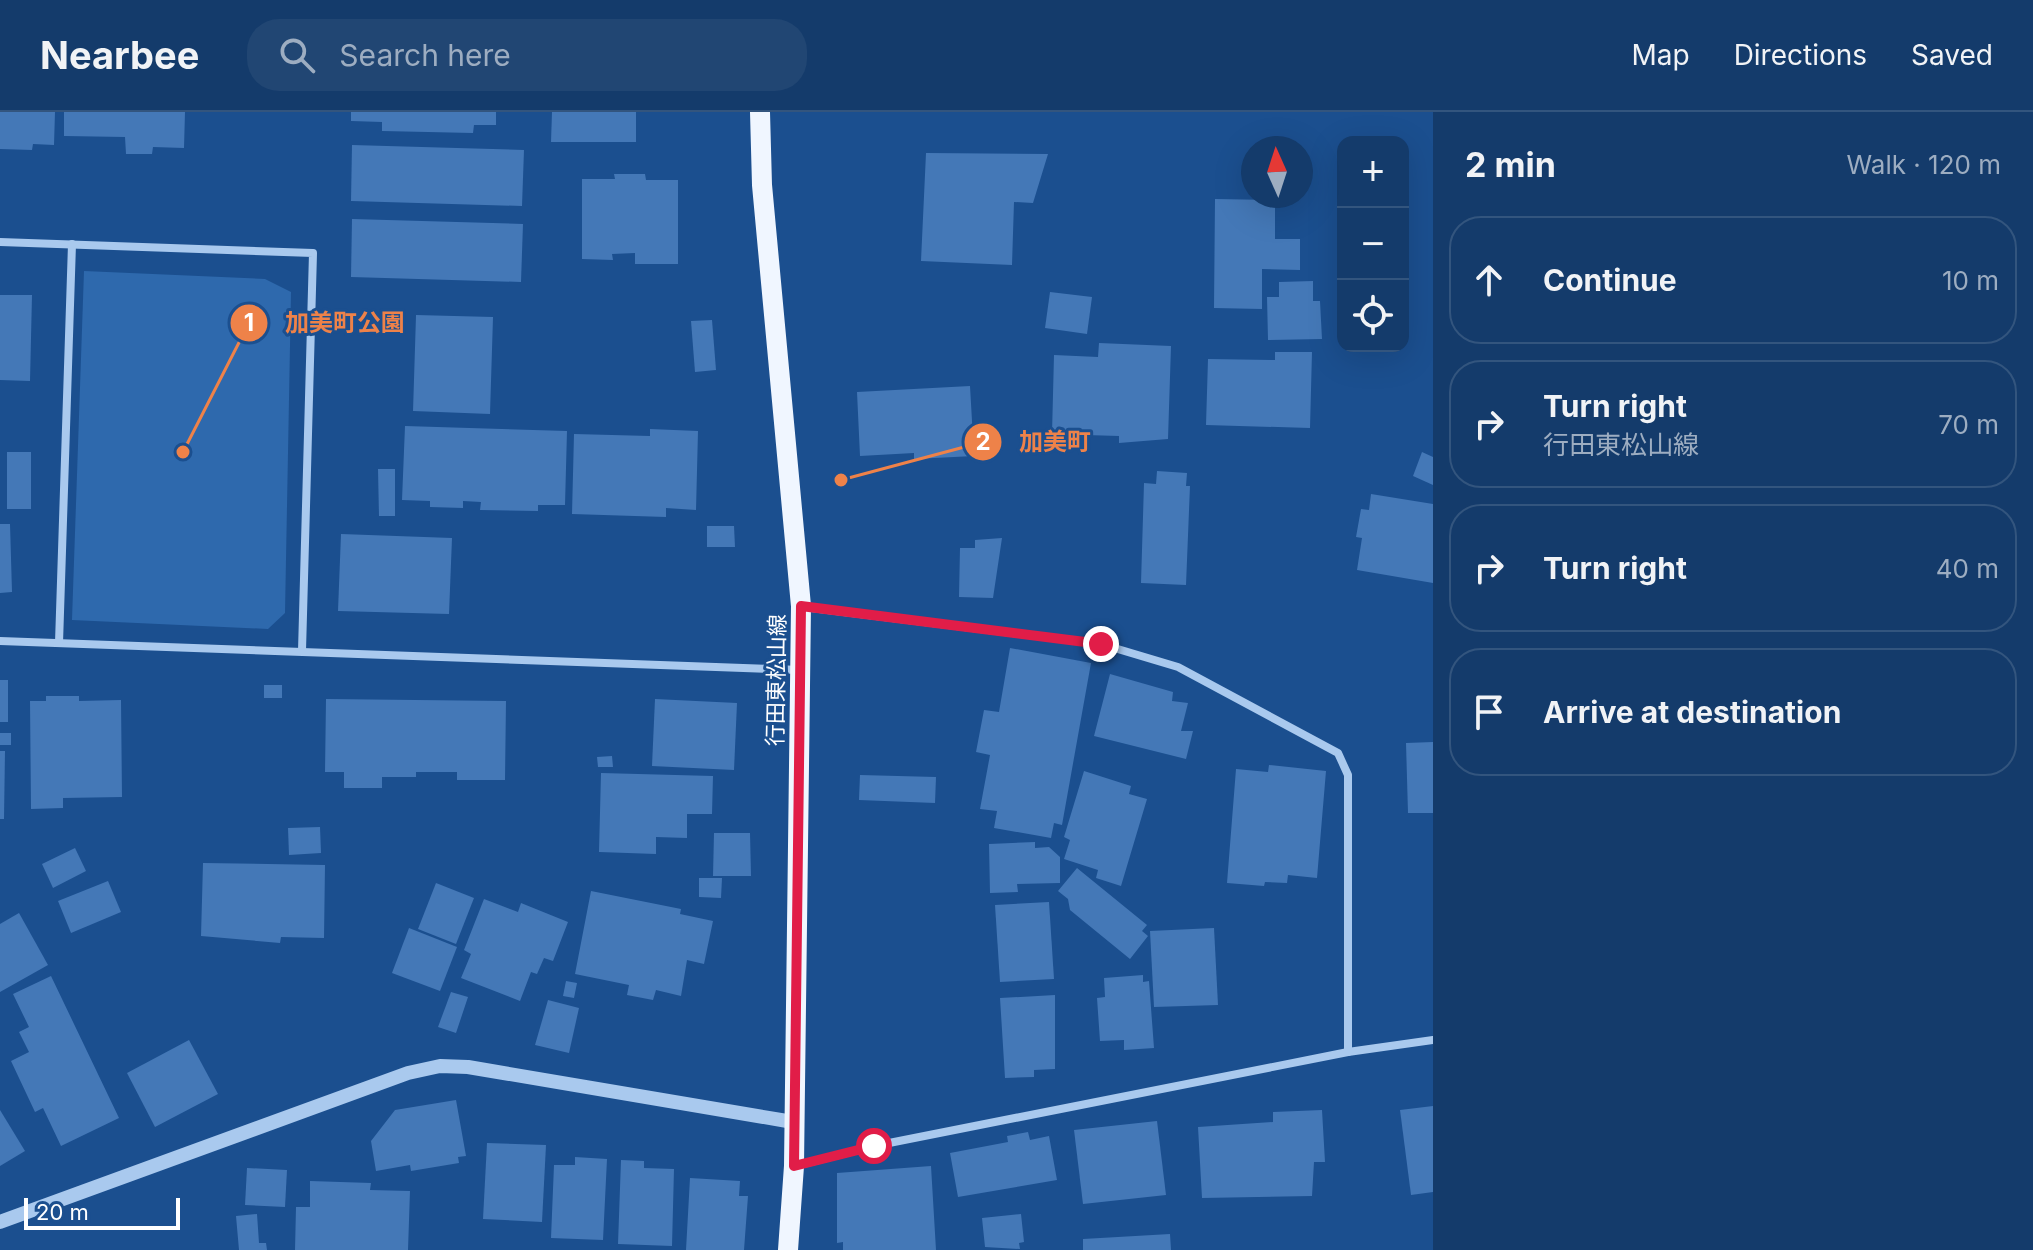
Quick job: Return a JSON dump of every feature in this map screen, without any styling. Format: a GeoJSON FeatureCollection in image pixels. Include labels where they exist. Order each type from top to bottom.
{"type":"FeatureCollection","features":[{"type":"Feature","properties":{"kind":"main road","name":"行田東松山線"},"geometry":{"type":"LineString","coordinates":[[760,112],[762,185],[801,606],[794,1166],[788,1250]]}},
{"type":"Feature","properties":{"kind":"street"},"geometry":{"type":"LineString","coordinates":[[0,242],[313,253],[302,651]]}},
{"type":"Feature","properties":{"kind":"street"},"geometry":{"type":"LineString","coordinates":[[59,643],[72,244]]}},
{"type":"Feature","properties":{"kind":"street"},"geometry":{"type":"LineString","coordinates":[[801,606],[1101,644],[1178,667],[1338,753],[1348,775],[1348,1052]]}},
{"type":"Feature","properties":{"kind":"street"},"geometry":{"type":"LineString","coordinates":[[0,641],[801,670]]}},
{"type":"Feature","properties":{"kind":"street"},"geometry":{"type":"LineString","coordinates":[[794,1166],[874,1146],[1348,1052],[1433,1040]]}},
{"type":"Feature","properties":{"kind":"street"},"geometry":{"type":"LineString","coordinates":[[0,1222],[378,1084],[440,1066],[468,1067],[793,1122]]}},
{"type":"Feature","properties":{"kind":"shaded area"},"geometry":{"type":"Polygon","coordinates":[[[84,271],[265,279],[291,292],[285,613],[268,629],[72,620],[84,271]]]}},
{"type":"Feature","properties":{"kind":"building"},"geometry":{"type":"Polygon","coordinates":[[[0,112],[55,112],[54,145],[33,144],[32,150],[0,149],[0,112]]]}},
{"type":"Feature","properties":{"kind":"building"},"geometry":{"type":"Polygon","coordinates":[[[64,112],[185,112],[184,148],[153,147],[152,154],[126,154],[125,137],[64,136],[64,112]]]}},
{"type":"Feature","properties":{"kind":"building"},"geometry":{"type":"Polygon","coordinates":[[[351,112],[496,112],[496,125],[474,125],[473,133],[382,131],[382,122],[351,121],[351,112]]]}},
{"type":"Feature","properties":{"kind":"building"},"geometry":{"type":"Polygon","coordinates":[[[552,112],[636,112],[636,142],[551,142],[552,112]]]}},
{"type":"Feature","properties":{"kind":"building"},"geometry":{"type":"Polygon","coordinates":[[[352,145],[524,150],[522,206],[351,201],[352,145]]]}},
{"type":"Feature","properties":{"kind":"building"},"geometry":{"type":"Polygon","coordinates":[[[926,153],[1048,154],[1033,203],[1014,202],[1012,265],[921,261],[926,153]]]}},
{"type":"Feature","properties":{"kind":"building"},"geometry":{"type":"Polygon","coordinates":[[[614,174],[645,174],[646,180],[678,180],[678,264],[635,264],[635,253],[612,254],[613,260],[582,259],[582,179],[615,179],[614,174]]]}},
{"type":"Feature","properties":{"kind":"building"},"geometry":{"type":"Polygon","coordinates":[[[1215,199],[1241,199],[1241,208],[1275,208],[1275,239],[1300,239],[1300,270],[1262,269],[1262,309],[1214,308],[1215,199]]]}},
{"type":"Feature","properties":{"kind":"building"},"geometry":{"type":"Polygon","coordinates":[[[352,219],[523,224],[521,282],[351,277],[352,219]]]}},
{"type":"Feature","properties":{"kind":"building"},"geometry":{"type":"Polygon","coordinates":[[[1313,281],[1313,301],[1320,301],[1322,339],[1268,340],[1267,297],[1279,297],[1279,282],[1313,281]]]}},
{"type":"Feature","properties":{"kind":"building"},"geometry":{"type":"Polygon","coordinates":[[[1050,292],[1092,297],[1087,334],[1045,328],[1050,292]]]}},
{"type":"Feature","properties":{"kind":"building"},"geometry":{"type":"Polygon","coordinates":[[[0,295],[32,295],[30,381],[0,380],[0,295]]]}},
{"type":"Feature","properties":{"kind":"building"},"geometry":{"type":"Polygon","coordinates":[[[416,315],[493,317],[490,414],[413,411],[416,315]]]}},
{"type":"Feature","properties":{"kind":"building"},"geometry":{"type":"Polygon","coordinates":[[[712,320],[716,370],[695,372],[691,321],[712,320]]]}},
{"type":"Feature","properties":{"kind":"building"},"geometry":{"type":"Polygon","coordinates":[[[1099,343],[1171,346],[1168,439],[1119,443],[1119,436],[1052,434],[1054,355],[1098,357],[1099,343]]]}},
{"type":"Feature","properties":{"kind":"building"},"geometry":{"type":"Polygon","coordinates":[[[1275,352],[1312,352],[1310,428],[1206,425],[1208,359],[1275,360],[1275,352]]]}},
{"type":"Feature","properties":{"kind":"building"},"geometry":{"type":"Polygon","coordinates":[[[970,386],[974,456],[914,459],[914,453],[860,456],[857,392],[970,386]]]}},
{"type":"Feature","properties":{"kind":"building"},"geometry":{"type":"Polygon","coordinates":[[[405,426],[567,431],[565,505],[538,505],[538,511],[480,510],[481,502],[463,501],[463,508],[430,507],[430,501],[402,500],[405,426]]]}},
{"type":"Feature","properties":{"kind":"building"},"geometry":{"type":"Polygon","coordinates":[[[650,429],[698,431],[696,510],[666,508],[666,517],[572,514],[574,434],[650,436],[650,429]]]}},
{"type":"Feature","properties":{"kind":"building"},"geometry":{"type":"Polygon","coordinates":[[[7,452],[31,452],[31,509],[7,509],[7,452]]]}},
{"type":"Feature","properties":{"kind":"building"},"geometry":{"type":"Polygon","coordinates":[[[1422,452],[1433,457],[1433,485],[1413,476],[1422,452]]]}},
{"type":"Feature","properties":{"kind":"building"},"geometry":{"type":"Polygon","coordinates":[[[378,469],[395,469],[395,516],[379,516],[378,469]]]}},
{"type":"Feature","properties":{"kind":"building"},"geometry":{"type":"Polygon","coordinates":[[[1157,471],[1187,473],[1186,486],[1190,486],[1186,585],[1141,583],[1144,483],[1156,484],[1157,471]]]}},
{"type":"Feature","properties":{"kind":"building"},"geometry":{"type":"Polygon","coordinates":[[[1371,494],[1433,504],[1433,583],[1357,570],[1362,538],[1356,537],[1361,509],[1369,510],[1371,494]]]}},
{"type":"Feature","properties":{"kind":"building"},"geometry":{"type":"Polygon","coordinates":[[[0,524],[10,524],[12,592],[0,593],[0,524]]]}},
{"type":"Feature","properties":{"kind":"building"},"geometry":{"type":"Polygon","coordinates":[[[707,526],[734,526],[735,547],[707,547],[707,526]]]}},
{"type":"Feature","properties":{"kind":"building"},"geometry":{"type":"Polygon","coordinates":[[[341,534],[452,538],[449,614],[338,611],[341,534]]]}},
{"type":"Feature","properties":{"kind":"building"},"geometry":{"type":"Polygon","coordinates":[[[1002,538],[993,598],[959,597],[960,548],[975,548],[975,540],[1002,538]]]}},
{"type":"Feature","properties":{"kind":"building"},"geometry":{"type":"Polygon","coordinates":[[[1010,648],[1091,663],[1062,825],[1054,823],[1051,838],[994,828],[997,811],[980,809],[990,755],[976,752],[984,710],[999,712],[1010,648]]]}},
{"type":"Feature","properties":{"kind":"building"},"geometry":{"type":"Polygon","coordinates":[[[1110,674],[1173,692],[1172,701],[1188,703],[1181,731],[1193,731],[1186,759],[1094,736],[1110,674]]]}},
{"type":"Feature","properties":{"kind":"building"},"geometry":{"type":"Polygon","coordinates":[[[0,680],[8,680],[8,722],[0,722],[0,680]]]}},
{"type":"Feature","properties":{"kind":"building"},"geometry":{"type":"Polygon","coordinates":[[[264,685],[282,685],[282,698],[264,698],[264,685]]]}},
{"type":"Feature","properties":{"kind":"building"},"geometry":{"type":"Polygon","coordinates":[[[46,696],[79,696],[79,701],[121,700],[122,797],[63,798],[63,808],[31,809],[30,701],[46,701],[46,696]]]}},
{"type":"Feature","properties":{"kind":"building"},"geometry":{"type":"Polygon","coordinates":[[[326,699],[506,701],[505,780],[457,780],[457,772],[416,772],[416,777],[382,777],[382,788],[344,788],[344,772],[325,772],[326,699]]]}},
{"type":"Feature","properties":{"kind":"building"},"geometry":{"type":"Polygon","coordinates":[[[655,699],[737,703],[734,770],[652,766],[655,699]]]}},
{"type":"Feature","properties":{"kind":"building"},"geometry":{"type":"Polygon","coordinates":[[[0,733],[11,733],[11,745],[0,745],[0,733]]]}},
{"type":"Feature","properties":{"kind":"building"},"geometry":{"type":"Polygon","coordinates":[[[1433,742],[1433,813],[1408,813],[1406,743],[1433,742]]]}},
{"type":"Feature","properties":{"kind":"building"},"geometry":{"type":"Polygon","coordinates":[[[0,751],[5,751],[4,819],[0,819],[0,751]]]}},
{"type":"Feature","properties":{"kind":"building"},"geometry":{"type":"Polygon","coordinates":[[[612,756],[613,767],[598,767],[597,757],[612,756]]]}},
{"type":"Feature","properties":{"kind":"building"},"geometry":{"type":"Polygon","coordinates":[[[1269,765],[1326,771],[1317,878],[1288,875],[1287,883],[1265,882],[1264,886],[1227,883],[1236,769],[1268,772],[1269,765]]]}},
{"type":"Feature","properties":{"kind":"building"},"geometry":{"type":"Polygon","coordinates":[[[1084,771],[1131,786],[1129,794],[1147,799],[1121,886],[1096,878],[1098,870],[1064,859],[1070,840],[1064,837],[1084,771]]]}},
{"type":"Feature","properties":{"kind":"building"},"geometry":{"type":"Polygon","coordinates":[[[601,773],[713,776],[712,814],[687,814],[687,838],[656,837],[656,854],[599,852],[601,773]]]}},
{"type":"Feature","properties":{"kind":"building"},"geometry":{"type":"Polygon","coordinates":[[[860,775],[936,777],[935,803],[859,800],[860,775]]]}},
{"type":"Feature","properties":{"kind":"building"},"geometry":{"type":"Polygon","coordinates":[[[320,827],[321,853],[289,855],[288,828],[320,827]]]}},
{"type":"Feature","properties":{"kind":"building"},"geometry":{"type":"Polygon","coordinates":[[[714,833],[750,833],[751,876],[713,876],[714,833]]]}},
{"type":"Feature","properties":{"kind":"building"},"geometry":{"type":"Polygon","coordinates":[[[1035,842],[1035,848],[1049,847],[1060,857],[1060,883],[1017,884],[1018,892],[990,893],[989,844],[1035,842]]]}},
{"type":"Feature","properties":{"kind":"building"},"geometry":{"type":"Polygon","coordinates":[[[75,848],[86,871],[53,888],[42,864],[75,848]]]}},
{"type":"Feature","properties":{"kind":"building"},"geometry":{"type":"Polygon","coordinates":[[[203,863],[325,865],[324,938],[281,937],[280,943],[201,936],[203,863]]]}},
{"type":"Feature","properties":{"kind":"building"},"geometry":{"type":"Polygon","coordinates":[[[1077,868],[1147,925],[1142,931],[1148,936],[1130,959],[1070,910],[1068,899],[1058,891],[1077,868]]]}},
{"type":"Feature","properties":{"kind":"building"},"geometry":{"type":"Polygon","coordinates":[[[699,878],[722,878],[721,898],[699,897],[699,878]]]}},
{"type":"Feature","properties":{"kind":"building"},"geometry":{"type":"Polygon","coordinates":[[[108,881],[121,912],[71,933],[58,901],[108,881]]]}},
{"type":"Feature","properties":{"kind":"building"},"geometry":{"type":"Polygon","coordinates":[[[436,883],[474,898],[456,944],[418,929],[436,883]]]}},
{"type":"Feature","properties":{"kind":"building"},"geometry":{"type":"Polygon","coordinates":[[[591,891],[681,909],[680,914],[713,921],[704,964],[687,960],[681,996],[656,990],[653,1000],[627,995],[629,985],[575,974],[591,891]]]}},
{"type":"Feature","properties":{"kind":"building"},"geometry":{"type":"Polygon","coordinates":[[[484,899],[518,912],[521,903],[568,922],[553,961],[544,958],[537,974],[531,972],[520,1001],[461,978],[471,954],[464,950],[484,899]]]}},
{"type":"Feature","properties":{"kind":"building"},"geometry":{"type":"Polygon","coordinates":[[[1049,902],[1054,979],[1000,982],[995,905],[1049,902]]]}},
{"type":"Feature","properties":{"kind":"building"},"geometry":{"type":"Polygon","coordinates":[[[19,913],[48,965],[0,992],[0,924],[19,913]]]}},
{"type":"Feature","properties":{"kind":"building"},"geometry":{"type":"Polygon","coordinates":[[[409,928],[457,947],[440,991],[392,973],[409,928]]]}},
{"type":"Feature","properties":{"kind":"building"},"geometry":{"type":"Polygon","coordinates":[[[1214,928],[1218,1005],[1154,1007],[1150,931],[1214,928]]]}},
{"type":"Feature","properties":{"kind":"building"},"geometry":{"type":"Polygon","coordinates":[[[1143,975],[1143,982],[1149,981],[1154,1048],[1124,1050],[1124,1040],[1100,1041],[1097,998],[1105,997],[1104,978],[1143,975]]]}},
{"type":"Feature","properties":{"kind":"building"},"geometry":{"type":"Polygon","coordinates":[[[51,976],[119,1118],[61,1146],[43,1108],[35,1112],[11,1061],[29,1052],[19,1032],[29,1027],[13,994],[51,976]]]}},
{"type":"Feature","properties":{"kind":"building"},"geometry":{"type":"Polygon","coordinates":[[[566,981],[577,983],[574,998],[563,996],[566,981]]]}},
{"type":"Feature","properties":{"kind":"building"},"geometry":{"type":"Polygon","coordinates":[[[451,992],[468,997],[456,1033],[438,1027],[451,992]]]}},
{"type":"Feature","properties":{"kind":"building"},"geometry":{"type":"Polygon","coordinates":[[[1055,995],[1055,1069],[1034,1070],[1034,1077],[1005,1078],[1000,998],[1055,995]]]}},
{"type":"Feature","properties":{"kind":"building"},"geometry":{"type":"Polygon","coordinates":[[[548,1000],[579,1008],[569,1053],[535,1045],[548,1000]]]}},
{"type":"Feature","properties":{"kind":"building"},"geometry":{"type":"Polygon","coordinates":[[[189,1040],[218,1094],[155,1127],[127,1073],[189,1040]]]}},
{"type":"Feature","properties":{"kind":"building"},"geometry":{"type":"Polygon","coordinates":[[[456,1100],[466,1156],[458,1157],[459,1163],[411,1171],[410,1165],[376,1171],[371,1141],[395,1110],[456,1100]]]}},
{"type":"Feature","properties":{"kind":"building"},"geometry":{"type":"Polygon","coordinates":[[[1433,1106],[1433,1192],[1411,1195],[1400,1110],[1433,1106]]]}},
{"type":"Feature","properties":{"kind":"building"},"geometry":{"type":"Polygon","coordinates":[[[0,1110],[25,1151],[0,1166],[0,1110]]]}},
{"type":"Feature","properties":{"kind":"building"},"geometry":{"type":"Polygon","coordinates":[[[1322,1110],[1325,1162],[1314,1162],[1312,1196],[1202,1198],[1198,1127],[1273,1122],[1273,1112],[1322,1110]]]}},
{"type":"Feature","properties":{"kind":"building"},"geometry":{"type":"Polygon","coordinates":[[[1157,1121],[1166,1195],[1083,1204],[1074,1130],[1157,1121]]]}},
{"type":"Feature","properties":{"kind":"building"},"geometry":{"type":"Polygon","coordinates":[[[1028,1132],[1030,1140],[1049,1136],[1057,1180],[958,1197],[950,1153],[1008,1142],[1007,1136],[1028,1132]]]}},
{"type":"Feature","properties":{"kind":"building"},"geometry":{"type":"Polygon","coordinates":[[[487,1143],[546,1145],[542,1222],[483,1219],[487,1143]]]}},
{"type":"Feature","properties":{"kind":"building"},"geometry":{"type":"Polygon","coordinates":[[[575,1157],[607,1159],[603,1240],[551,1238],[554,1165],[575,1165],[575,1157]]]}},
{"type":"Feature","properties":{"kind":"building"},"geometry":{"type":"Polygon","coordinates":[[[621,1160],[644,1161],[644,1168],[674,1169],[672,1246],[618,1244],[621,1160]]]}},
{"type":"Feature","properties":{"kind":"building"},"geometry":{"type":"Polygon","coordinates":[[[931,1166],[936,1250],[843,1250],[843,1242],[837,1243],[837,1173],[931,1166]]]}},
{"type":"Feature","properties":{"kind":"building"},"geometry":{"type":"Polygon","coordinates":[[[247,1168],[287,1170],[285,1207],[245,1205],[247,1168]]]}},
{"type":"Feature","properties":{"kind":"building"},"geometry":{"type":"Polygon","coordinates":[[[690,1178],[740,1181],[739,1196],[748,1196],[744,1250],[686,1250],[690,1178]]]}},
{"type":"Feature","properties":{"kind":"building"},"geometry":{"type":"Polygon","coordinates":[[[310,1181],[371,1183],[370,1190],[410,1191],[408,1250],[295,1250],[296,1207],[310,1207],[310,1181]]]}},
{"type":"Feature","properties":{"kind":"building"},"geometry":{"type":"Polygon","coordinates":[[[257,1214],[259,1243],[266,1243],[267,1250],[239,1250],[236,1216],[257,1214]]]}},
{"type":"Feature","properties":{"kind":"building"},"geometry":{"type":"Polygon","coordinates":[[[1021,1214],[1024,1242],[1019,1243],[1020,1249],[985,1247],[982,1218],[1021,1214]]]}},
{"type":"Feature","properties":{"kind":"building"},"geometry":{"type":"Polygon","coordinates":[[[1170,1234],[1171,1250],[1083,1250],[1083,1239],[1170,1234]]]}},
{"type":"Feature","properties":{"kind":"place","name":"加美町公園"},"geometry":{"type":"Point","coordinates":[183,452]}},
{"type":"Feature","properties":{"kind":"place","name":"加美町"},"geometry":{"type":"Point","coordinates":[841,480]}},
{"type":"Feature","properties":{"kind":"route"},"geometry":{"type":"LineString","coordinates":[[874,1146],[794,1166],[801,606],[1101,644]]}}]}
